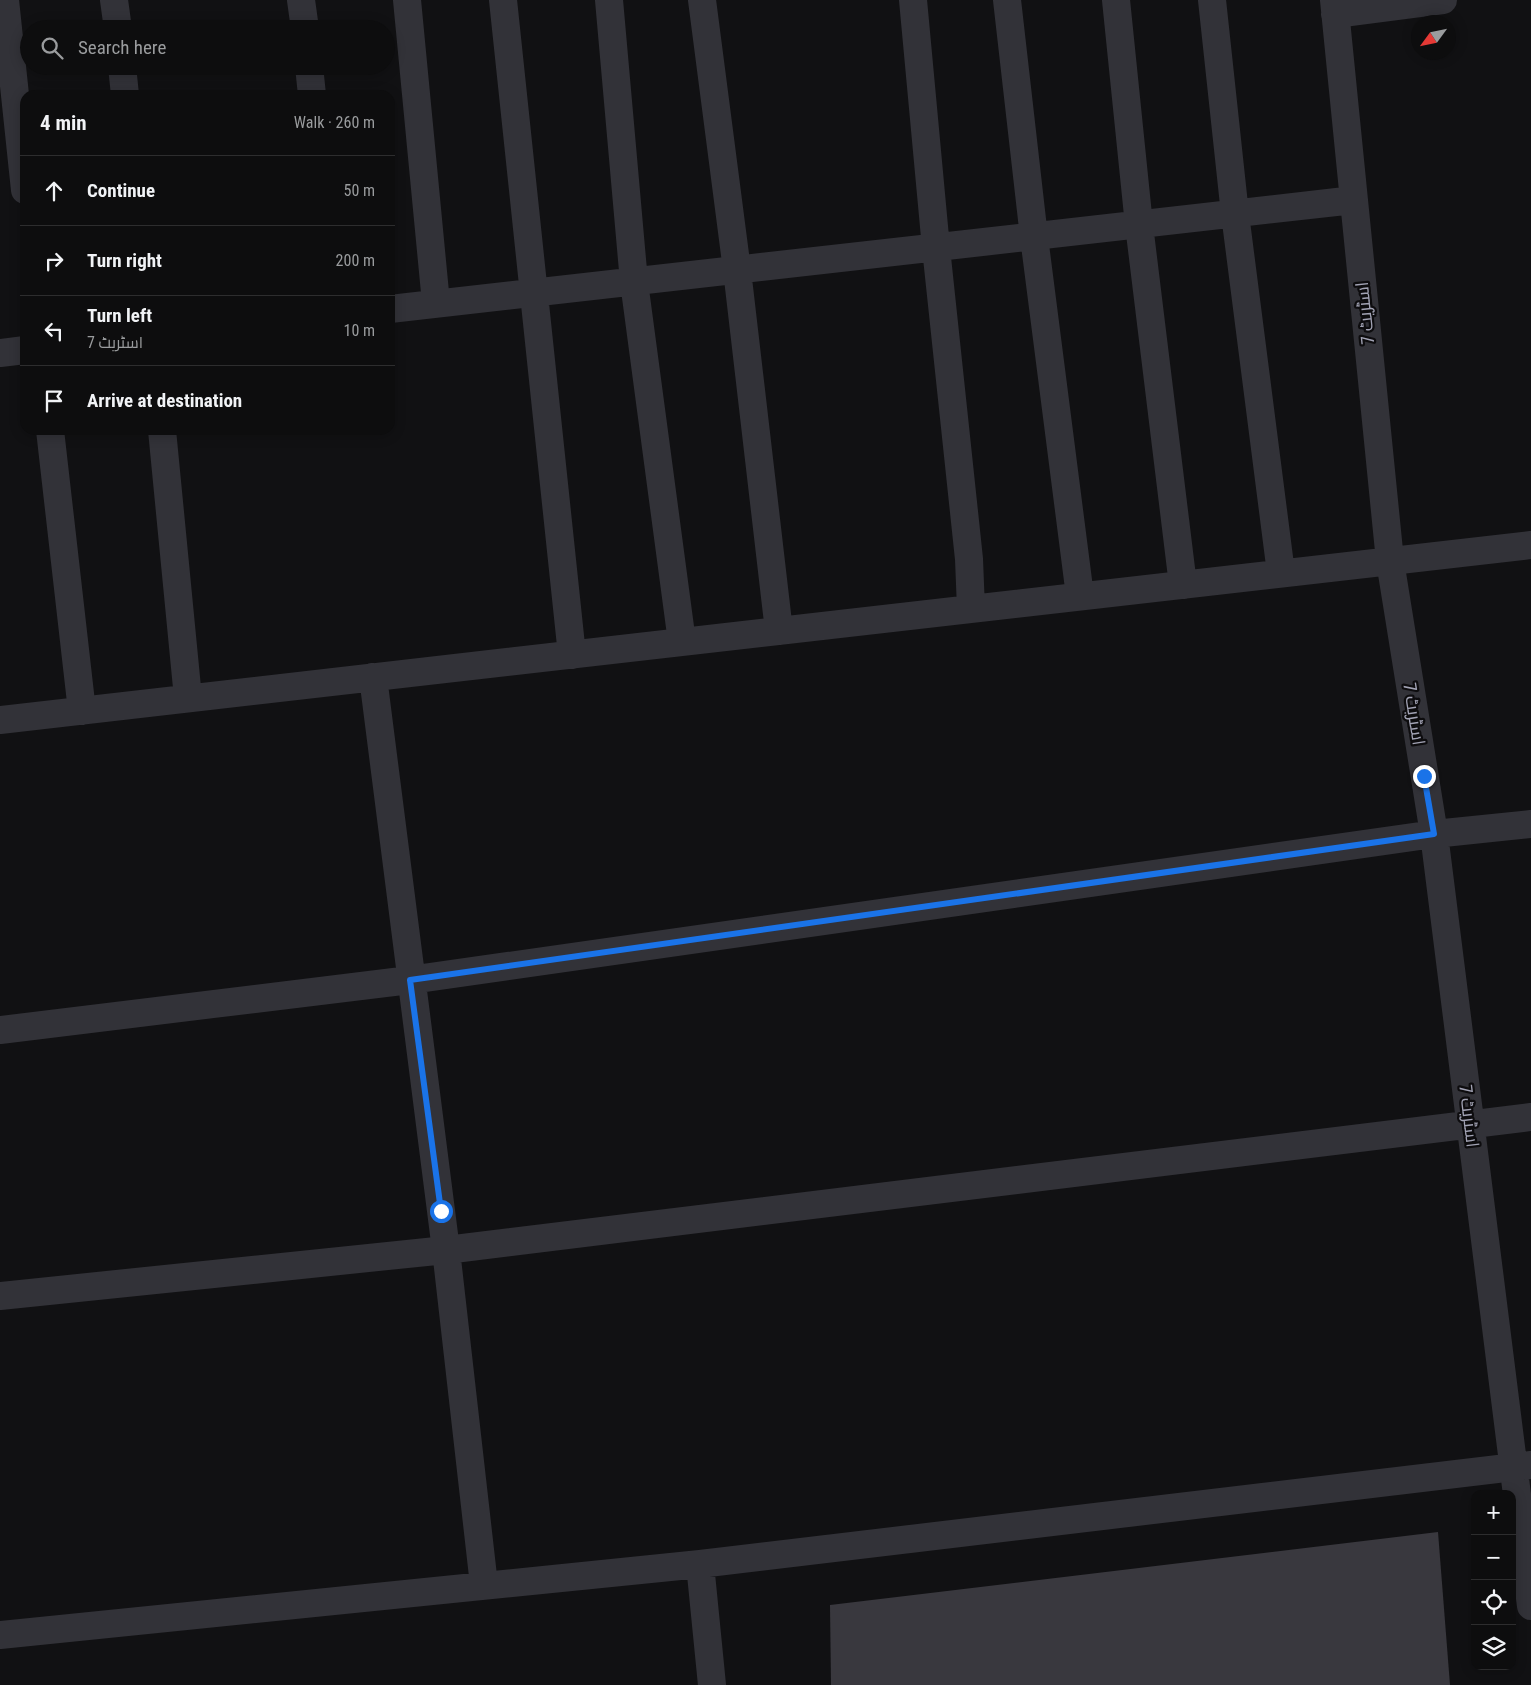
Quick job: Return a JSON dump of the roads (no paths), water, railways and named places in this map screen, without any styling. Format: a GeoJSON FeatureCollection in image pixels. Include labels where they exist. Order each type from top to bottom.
{"type":"FeatureCollection","features":[{"type":"Feature","properties":{"kind":"street"},"geometry":{"type":"LineString","coordinates":[[6,0],[20,140]]}},
{"type":"Feature","properties":{"kind":"street"},"geometry":{"type":"LineString","coordinates":[[114,0],[117,20]]}},
{"type":"Feature","properties":{"kind":"street"},"geometry":{"type":"LineString","coordinates":[[301,0],[303,20]]}},
{"type":"Feature","properties":{"kind":"street"},"geometry":{"type":"LineString","coordinates":[[407,0],[436,303]]}},
{"type":"Feature","properties":{"kind":"street"},"geometry":{"type":"LineString","coordinates":[[503,0],[572,655]]}},
{"type":"Feature","properties":{"kind":"street"},"geometry":{"type":"LineString","coordinates":[[609,0],[634,282],[682,642]]}},
{"type":"Feature","properties":{"kind":"street"},"geometry":{"type":"LineString","coordinates":[[702,0],[737,270],[779,631]]}},
{"type":"Feature","properties":{"kind":"street"},"geometry":{"type":"LineString","coordinates":[[913,0],[936,248],[969,559],[971,609]]}},
{"type":"Feature","properties":{"kind":"street"},"geometry":{"type":"LineString","coordinates":[[1007,0],[1034,237],[1080,596]]}},
{"type":"Feature","properties":{"kind":"street"},"geometry":{"type":"LineString","coordinates":[[1116,0],[1139,225],[1183,585]]}},
{"type":"Feature","properties":{"kind":"street"},"geometry":{"type":"LineString","coordinates":[[1212,0],[1235,214],[1280,573]]}},
{"type":"Feature","properties":{"kind":"street"},"geometry":{"type":"LineString","coordinates":[[1334,7],[1443,0]]}},
{"type":"Feature","properties":{"kind":"street","name":"اسٹریٹ 7"},"geometry":{"type":"LineString","coordinates":[[1334,7],[1390,561],[1434,834],[1470,1123],[1523,1466],[1531,1606]]}},
{"type":"Feature","properties":{"kind":"street"},"geometry":{"type":"LineString","coordinates":[[123,75],[124,90]]}},
{"type":"Feature","properties":{"kind":"street"},"geometry":{"type":"LineString","coordinates":[[310,75],[311,90]]}},
{"type":"Feature","properties":{"kind":"street"},"geometry":{"type":"LineString","coordinates":[[395,308],[1354,200]]}},
{"type":"Feature","properties":{"kind":"street"},"geometry":{"type":"LineString","coordinates":[[0,353],[20,351]]}},
{"type":"Feature","properties":{"kind":"street"},"geometry":{"type":"LineString","coordinates":[[51,435],[82,711]]}},
{"type":"Feature","properties":{"kind":"street"},"geometry":{"type":"LineString","coordinates":[[162,435],[188,698]]}},
{"type":"Feature","properties":{"kind":"street"},"geometry":{"type":"LineString","coordinates":[[0,720],[1531,545]]}},
{"type":"Feature","properties":{"kind":"street"},"geometry":{"type":"LineString","coordinates":[[372,677],[446,1250],[484,1586]]}},
{"type":"Feature","properties":{"kind":"street"},"geometry":{"type":"LineString","coordinates":[[0,1030],[410,980],[1434,834],[1531,824]]}},
{"type":"Feature","properties":{"kind":"street"},"geometry":{"type":"LineString","coordinates":[[0,1296],[446,1250],[1531,1117]]}},
{"type":"Feature","properties":{"kind":"street"},"geometry":{"type":"LineString","coordinates":[[0,1635],[700,1564],[1523,1466]]}},
{"type":"Feature","properties":{"kind":"street"},"geometry":{"type":"LineString","coordinates":[[700,1564],[712,1685]]}}]}
